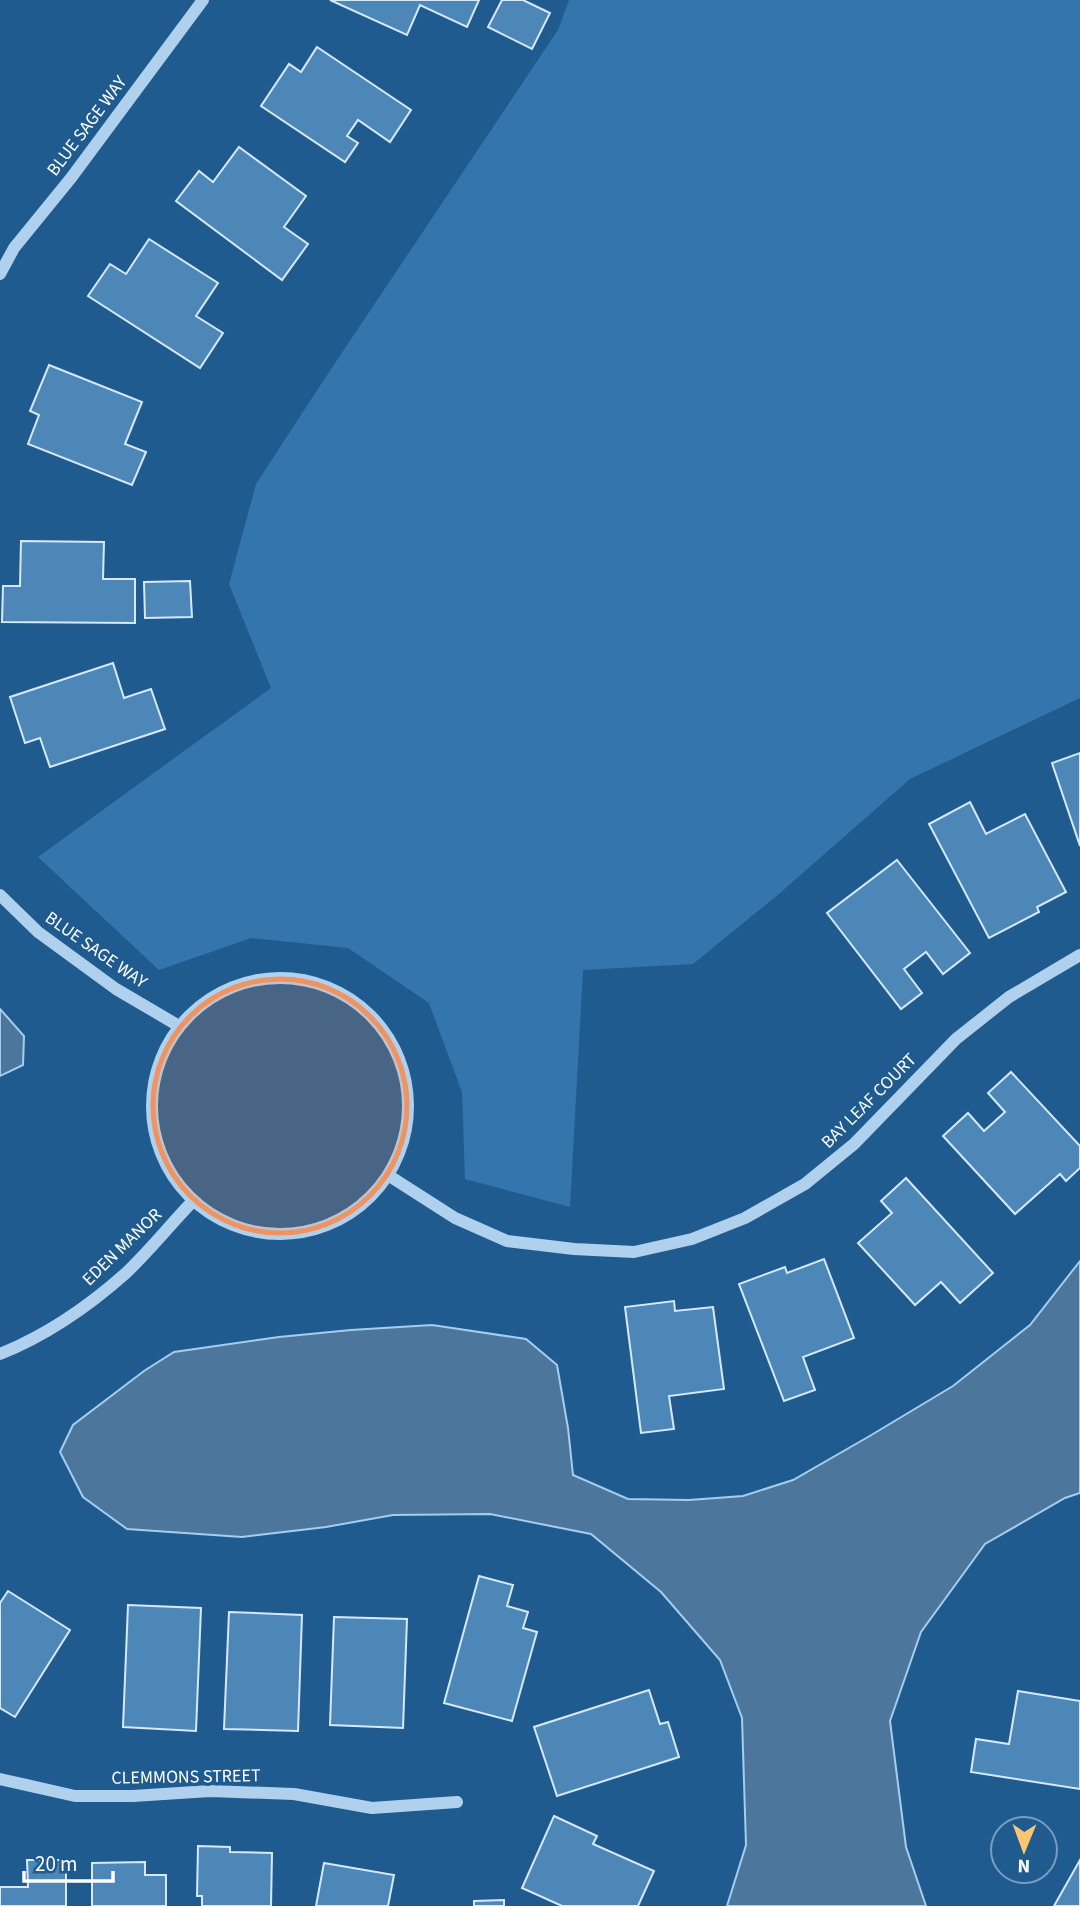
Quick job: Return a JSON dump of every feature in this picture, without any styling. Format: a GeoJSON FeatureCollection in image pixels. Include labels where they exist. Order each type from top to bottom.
{"type":"FeatureCollection","features":[{"type":"Feature","properties":{"kind":"street","name":"BLUE SAGE WAY"},"geometry":{"type":"LineString","coordinates":[[0,274],[15,248],[71,178],[203,0]]}},
{"type":"Feature","properties":{"kind":"street","name":"BLUE SAGE WAY"},"geometry":{"type":"LineString","coordinates":[[0,895],[38,932],[116,989],[179,1026]]}},
{"type":"Feature","properties":{"kind":"street","name":"BAY LEAF COURT"},"geometry":{"type":"LineString","coordinates":[[391,1177],[455,1218],[507,1241],[574,1249],[634,1252],[692,1239],[745,1219],[805,1184],[854,1144],[956,1039],[1009,997],[1080,956]]}},
{"type":"Feature","properties":{"kind":"street"},"geometry":{"type":"LineString","coordinates":[[263,978],[298,978],[327,986],[357,1002],[382,1026],[396,1049],[408,1083],[409,1115],[403,1145],[391,1177],[359,1207],[335,1222],[309,1231],[280,1234],[246,1231],[220,1221],[192,1202],[169,1171],[156,1142],[151,1111],[155,1072],[164,1049],[179,1026],[200,1004],[230,987],[263,978]]}},
{"type":"Feature","properties":{"kind":"street","name":"EDEN MANOR"},"geometry":{"type":"LineString","coordinates":[[0,1354],[19,1346],[80,1309],[126,1272],[192,1202]]}},
{"type":"Feature","properties":{"kind":"street","name":"CLEMMONS STREET"},"geometry":{"type":"LineString","coordinates":[[0,1779],[75,1796],[134,1796],[210,1791],[294,1794],[372,1808],[457,1802]]}},
{"type":"Feature","properties":{"kind":"highlighted area"},"geometry":{"type":"Polygon","coordinates":[[[263,978],[298,978],[357,1002],[396,1049],[407,1083],[409,1115],[391,1177],[359,1207],[309,1231],[246,1231],[220,1221],[192,1202],[156,1142],[151,1111],[155,1072],[179,1026],[230,987],[263,978]]]}},
{"type":"Feature","properties":{"kind":"shaded area"},"geometry":{"type":"Polygon","coordinates":[[[569,0],[1080,0],[1080,698],[910,779],[780,893],[693,964],[583,970],[570,1207],[465,1179],[462,1092],[429,1003],[348,948],[251,938],[159,970],[38,857],[271,688],[229,584],[256,484],[558,30],[569,0]]]}},
{"type":"Feature","properties":{"kind":"shaded area"},"geometry":{"type":"Polygon","coordinates":[[[0,1009],[24,1036],[23,1065],[0,1076],[0,1009]]]}},
{"type":"Feature","properties":{"kind":"shaded area"},"geometry":{"type":"Polygon","coordinates":[[[1080,1261],[1080,1493],[1065,1498],[985,1544],[921,1632],[890,1721],[906,1847],[926,1906],[727,1906],[746,1845],[742,1718],[720,1660],[661,1592],[591,1534],[490,1514],[393,1515],[326,1527],[242,1537],[127,1529],[83,1497],[60,1452],[73,1425],[144,1371],[174,1352],[279,1337],[432,1325],[526,1339],[557,1365],[573,1475],[628,1499],[689,1500],[743,1496],[793,1480],[953,1386],[1030,1325],[1080,1261]]]}},
{"type":"Feature","properties":{"kind":"building"},"geometry":{"type":"Polygon","coordinates":[[[330,0],[479,0],[467,27],[420,5],[407,35],[330,0]]]}},
{"type":"Feature","properties":{"kind":"building"},"geometry":{"type":"Polygon","coordinates":[[[502,0],[523,0],[550,13],[532,49],[488,27],[502,0]]]}},
{"type":"Feature","properties":{"kind":"building"},"geometry":{"type":"Polygon","coordinates":[[[317,47],[411,110],[390,142],[358,120],[347,136],[358,143],[345,162],[261,106],[289,64],[301,72],[317,47]]]}},
{"type":"Feature","properties":{"kind":"building"},"geometry":{"type":"Polygon","coordinates":[[[239,147],[306,196],[284,227],[308,244],[282,280],[176,201],[199,171],[213,182],[239,147]]]}},
{"type":"Feature","properties":{"kind":"building"},"geometry":{"type":"Polygon","coordinates":[[[149,239],[218,283],[196,316],[223,333],[200,368],[88,296],[110,264],[126,274],[149,239]]]}},
{"type":"Feature","properties":{"kind":"building"},"geometry":{"type":"Polygon","coordinates":[[[49,365],[142,402],[125,444],[146,452],[132,485],[28,444],[39,415],[30,411],[49,365]]]}},
{"type":"Feature","properties":{"kind":"building"},"geometry":{"type":"Polygon","coordinates":[[[21,541],[104,542],[103,579],[135,579],[135,623],[2,622],[3,586],[20,586],[21,541]]]}},
{"type":"Feature","properties":{"kind":"building"},"geometry":{"type":"Polygon","coordinates":[[[190,581],[192,617],[145,618],[144,582],[190,581]]]}},
{"type":"Feature","properties":{"kind":"building"},"geometry":{"type":"Polygon","coordinates":[[[113,663],[124,698],[151,689],[165,729],[50,767],[40,738],[25,743],[10,697],[113,663]]]}},
{"type":"Feature","properties":{"kind":"building"},"geometry":{"type":"Polygon","coordinates":[[[1080,753],[1080,846],[1052,763],[1080,753]]]}},
{"type":"Feature","properties":{"kind":"building"},"geometry":{"type":"Polygon","coordinates":[[[970,802],[986,834],[1025,814],[1066,892],[1037,907],[1039,912],[989,938],[929,824],[970,802]]]}},
{"type":"Feature","properties":{"kind":"building"},"geometry":{"type":"Polygon","coordinates":[[[897,860],[970,953],[943,974],[926,952],[904,969],[922,993],[901,1009],[827,913],[897,860]]]}},
{"type":"Feature","properties":{"kind":"building"},"geometry":{"type":"Polygon","coordinates":[[[1011,1072],[1080,1146],[1080,1168],[1066,1181],[1060,1174],[1015,1214],[943,1136],[968,1113],[984,1131],[1005,1112],[988,1093],[1011,1072]]]}},
{"type":"Feature","properties":{"kind":"building"},"geometry":{"type":"Polygon","coordinates":[[[906,1178],[993,1273],[960,1303],[941,1282],[915,1305],[858,1243],[892,1213],[881,1201],[906,1178]]]}},
{"type":"Feature","properties":{"kind":"building"},"geometry":{"type":"Polygon","coordinates":[[[824,1259],[854,1338],[803,1357],[815,1390],[784,1401],[739,1284],[785,1267],[787,1273],[824,1259]]]}},
{"type":"Feature","properties":{"kind":"building"},"geometry":{"type":"Polygon","coordinates":[[[674,1301],[675,1311],[713,1307],[724,1389],[669,1396],[674,1429],[641,1433],[625,1307],[674,1301]]]}},
{"type":"Feature","properties":{"kind":"building"},"geometry":{"type":"Polygon","coordinates":[[[479,1576],[513,1585],[507,1606],[528,1612],[523,1628],[537,1632],[512,1721],[444,1703],[479,1576]]]}},
{"type":"Feature","properties":{"kind":"building"},"geometry":{"type":"Polygon","coordinates":[[[8,1591],[70,1630],[15,1717],[0,1708],[0,1603],[8,1591]]]}},
{"type":"Feature","properties":{"kind":"building"},"geometry":{"type":"Polygon","coordinates":[[[128,1605],[201,1608],[196,1731],[123,1727],[128,1605]]]}},
{"type":"Feature","properties":{"kind":"building"},"geometry":{"type":"Polygon","coordinates":[[[229,1612],[302,1615],[298,1731],[224,1729],[229,1612]]]}},
{"type":"Feature","properties":{"kind":"building"},"geometry":{"type":"Polygon","coordinates":[[[334,1617],[407,1619],[403,1728],[330,1725],[334,1617]]]}},
{"type":"Feature","properties":{"kind":"building"},"geometry":{"type":"Polygon","coordinates":[[[649,1690],[660,1724],[668,1722],[679,1757],[557,1796],[534,1727],[649,1690]]]}},
{"type":"Feature","properties":{"kind":"building"},"geometry":{"type":"Polygon","coordinates":[[[1018,1691],[1080,1701],[1080,1789],[971,1772],[976,1739],[1009,1744],[1018,1691]]]}},
{"type":"Feature","properties":{"kind":"building"},"geometry":{"type":"Polygon","coordinates":[[[554,1816],[597,1836],[593,1844],[654,1871],[638,1906],[562,1906],[522,1888],[554,1816]]]}},
{"type":"Feature","properties":{"kind":"building"},"geometry":{"type":"Polygon","coordinates":[[[198,1846],[230,1847],[230,1852],[272,1853],[271,1906],[202,1906],[202,1896],[197,1896],[198,1846]]]}},
{"type":"Feature","properties":{"kind":"building"},"geometry":{"type":"Polygon","coordinates":[[[27,1860],[66,1860],[66,1906],[0,1906],[0,1887],[28,1887],[27,1860]]]}},
{"type":"Feature","properties":{"kind":"building"},"geometry":{"type":"Polygon","coordinates":[[[1080,1860],[1080,1906],[1054,1906],[1080,1860]]]}},
{"type":"Feature","properties":{"kind":"building"},"geometry":{"type":"Polygon","coordinates":[[[145,1862],[145,1875],[166,1875],[166,1906],[92,1906],[92,1863],[145,1862]]]}},
{"type":"Feature","properties":{"kind":"building"},"geometry":{"type":"Polygon","coordinates":[[[324,1863],[394,1875],[388,1906],[316,1906],[324,1863]]]}},
{"type":"Feature","properties":{"kind":"building"},"geometry":{"type":"Polygon","coordinates":[[[504,1900],[504,1906],[474,1906],[474,1901],[504,1900]]]}}]}
